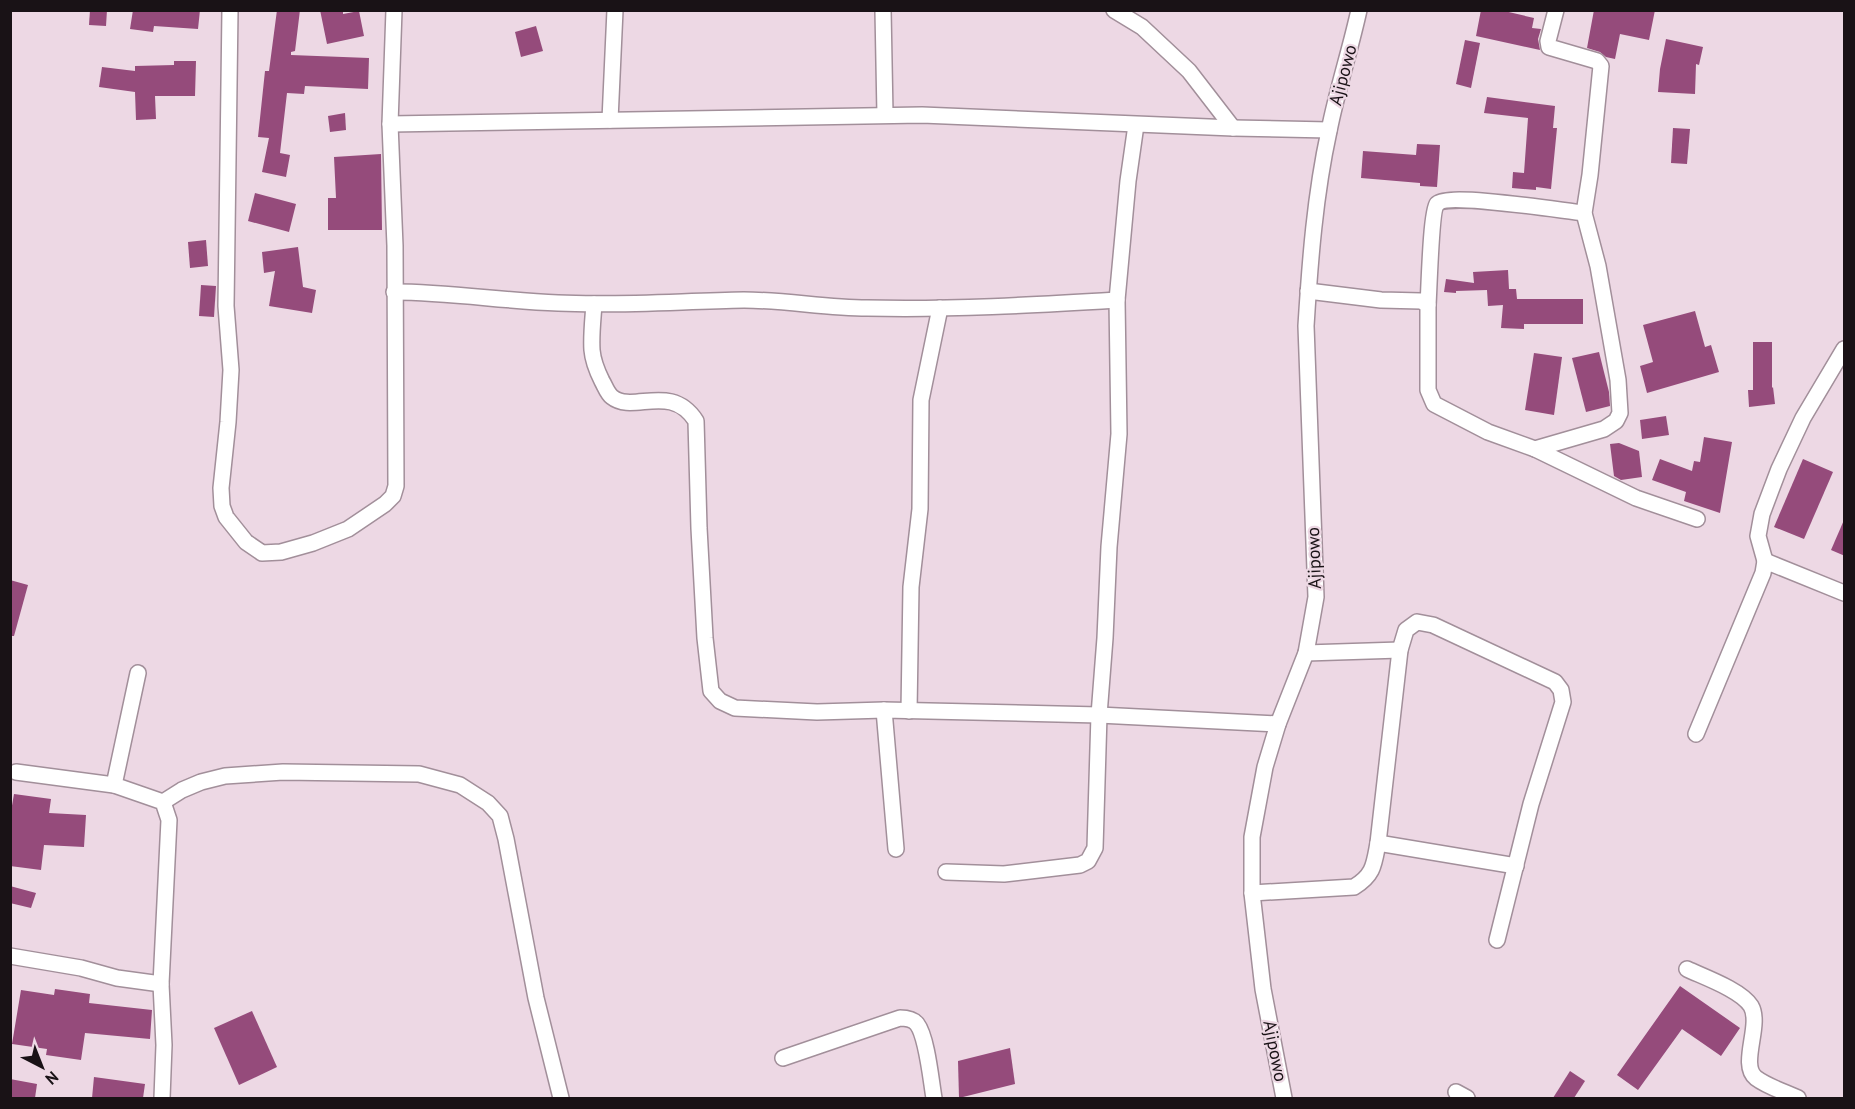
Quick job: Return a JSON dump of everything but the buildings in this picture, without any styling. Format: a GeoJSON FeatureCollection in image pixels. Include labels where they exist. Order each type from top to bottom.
{"type":"FeatureCollection","features":[{"type":"Feature","properties":{"kind":"street"},"geometry":{"type":"LineString","coordinates":[[230,10],[226,306],[231,370],[221,488],[222,506],[226,517],[246,542],[262,553],[281,552],[313,543],[348,529],[393,496],[396,486],[390,124],[394,10]]}},
{"type":"Feature","properties":{"kind":"street"},"geometry":{"type":"LineString","coordinates":[[610,120],[615,10]]}},
{"type":"Feature","properties":{"kind":"street"},"geometry":{"type":"LineString","coordinates":[[883,10],[885,115]]}},
{"type":"Feature","properties":{"kind":"street"},"geometry":{"type":"LineString","coordinates":[[1114,10],[1142,27],[1189,71],[1233,128]]}},
{"type":"Feature","properties":{"kind":"street","name":"Ajipowo"},"geometry":{"type":"LineString","coordinates":[[1284,1098],[1263,989],[1252,893],[1251,837],[1265,767],[1278,724],[1306,653],[1316,597],[1306,326],[1308,291],[1314,222],[1329,130],[1359,10]]}},
{"type":"Feature","properties":{"kind":"street"},"geometry":{"type":"LineString","coordinates":[[1535,449],[1604,429],[1616,421],[1620,413],[1617,380],[1598,266],[1584,213],[1601,66],[1597,61],[1549,47],[1548,41],[1556,10]]}},
{"type":"Feature","properties":{"kind":"street"},"geometry":{"type":"LineString","coordinates":[[390,124],[922,115],[1329,130]]}},
{"type":"Feature","properties":{"kind":"street"},"geometry":{"type":"LineString","coordinates":[[946,872],[1004,874],[1080,865],[1088,861],[1095,848],[1099,715],[1109,547],[1119,434],[1117,300],[1128,181],[1136,124]]}},
{"type":"Feature","properties":{"kind":"street"},"geometry":{"type":"LineString","coordinates":[[1584,213],[1464,198],[1439,202],[1436,206],[1434,223],[1428,305],[1428,390],[1434,404],[1488,432],[1535,449],[1636,498],[1697,519]]}},
{"type":"Feature","properties":{"kind":"street"},"geometry":{"type":"LineString","coordinates":[[1308,291],[1381,300],[1421,301],[1428,305]]}},
{"type":"Feature","properties":{"kind":"street"},"geometry":{"type":"LineString","coordinates":[[394,292],[435,292],[557,303],[656,304],[744,300],[826,307],[1012,307],[1117,300]]}},
{"type":"Feature","properties":{"kind":"street"},"geometry":{"type":"LineString","coordinates":[[594,304],[592,349],[594,361],[609,393],[620,401],[676,403],[691,413],[696,421],[705,638],[711,691],[720,701],[735,708],[817,712],[884,710],[1099,715],[1278,724]]}},
{"type":"Feature","properties":{"kind":"street"},"geometry":{"type":"LineString","coordinates":[[909,711],[911,586],[920,509],[921,400],[940,308]]}},
{"type":"Feature","properties":{"kind":"street"},"geometry":{"type":"LineString","coordinates":[[1696,734],[1764,573],[1765,561],[1758,536],[1762,514],[1779,469],[1803,418],[1845,349]]}},
{"type":"Feature","properties":{"kind":"street"},"geometry":{"type":"LineString","coordinates":[[1765,561],[1845,593]]}},
{"type":"Feature","properties":{"kind":"street"},"geometry":{"type":"LineString","coordinates":[[1252,893],[1354,887],[1365,881],[1373,869],[1378,843],[1400,650],[1406,630],[1417,622],[1433,625],[1555,682],[1561,690],[1563,702],[1531,804],[1497,940]]}},
{"type":"Feature","properties":{"kind":"street"},"geometry":{"type":"LineString","coordinates":[[1306,653],[1400,650]]}},
{"type":"Feature","properties":{"kind":"street"},"geometry":{"type":"LineString","coordinates":[[114,785],[138,674]]}},
{"type":"Feature","properties":{"kind":"street"},"geometry":{"type":"LineString","coordinates":[[884,710],[896,849]]}},
{"type":"Feature","properties":{"kind":"street"},"geometry":{"type":"LineString","coordinates":[[16,772],[114,785],[163,802],[170,820],[161,984],[164,1045],[162,1098]]}},
{"type":"Feature","properties":{"kind":"street"},"geometry":{"type":"LineString","coordinates":[[163,802],[201,782],[225,776],[283,772],[419,774],[460,785],[488,803],[500,816],[504,831],[536,998],[561,1098]]}},
{"type":"Feature","properties":{"kind":"street"},"geometry":{"type":"LineString","coordinates":[[1378,843],[1516,866]]}},
{"type":"Feature","properties":{"kind":"street"},"geometry":{"type":"LineString","coordinates":[[10,956],[81,968],[117,978],[161,984]]}},
{"type":"Feature","properties":{"kind":"street"},"geometry":{"type":"LineString","coordinates":[[1687,969],[1740,995],[1750,1004],[1755,1016],[1750,1054],[1751,1070],[1755,1077],[1798,1098]]}},
{"type":"Feature","properties":{"kind":"street"},"geometry":{"type":"LineString","coordinates":[[783,1058],[900,1018],[908,1018],[917,1024],[923,1037],[934,1098]]}}]}
